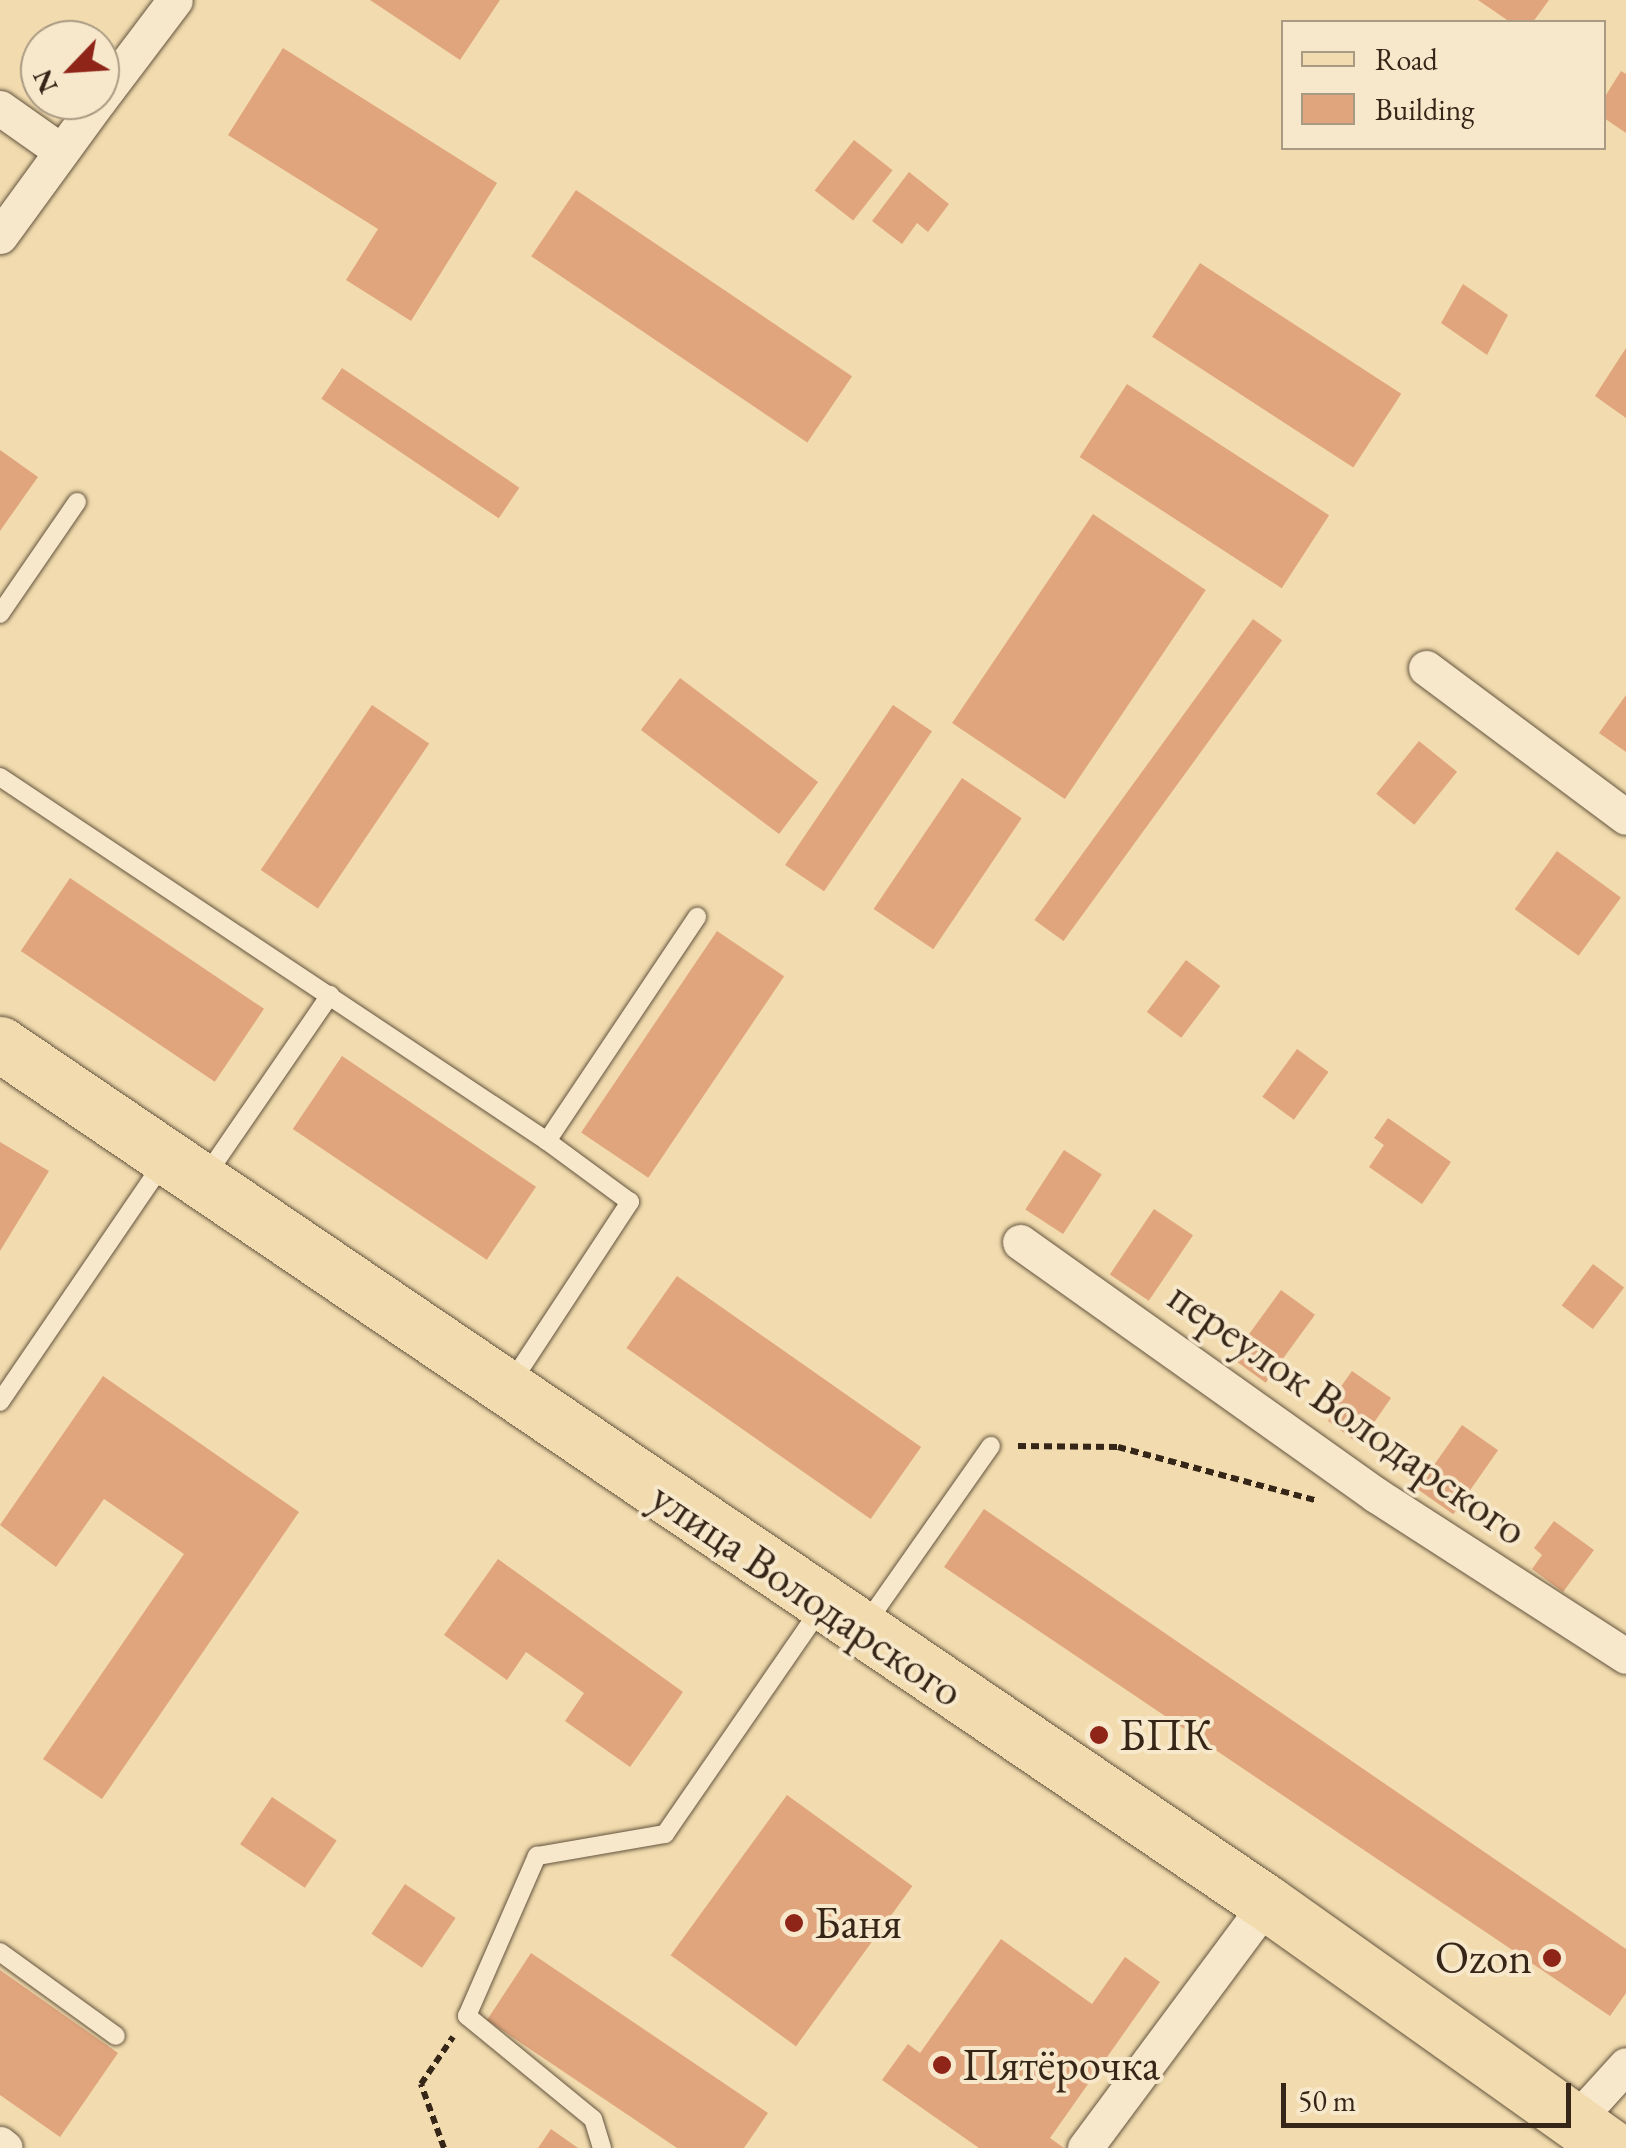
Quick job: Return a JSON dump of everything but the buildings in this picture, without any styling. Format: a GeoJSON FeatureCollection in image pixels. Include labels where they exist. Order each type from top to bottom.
{"type":"FeatureCollection","features":[{"type":"Feature","properties":{"kind":"main road","name":"улица Володарского"},"geometry":{"type":"LineString","coordinates":[[0,1044],[841,1619],[1268,1904],[1594,2134]]}},
{"type":"Feature","properties":{"kind":"street"},"geometry":{"type":"LineString","coordinates":[[120,73],[174,0]]}},
{"type":"Feature","properties":{"kind":"street"},"geometry":{"type":"LineString","coordinates":[[0,108],[61,152]]}},
{"type":"Feature","properties":{"kind":"street"},"geometry":{"type":"LineString","coordinates":[[0,236],[85,120]]}},
{"type":"Feature","properties":{"kind":"street"},"geometry":{"type":"LineString","coordinates":[[1426,668],[1626,817]]}},
{"type":"Feature","properties":{"kind":"street","name":"переулок Володарского"},"geometry":{"type":"LineString","coordinates":[[1020,1242],[1376,1495],[1626,1656]]}},
{"type":"Feature","properties":{"kind":"street"},"geometry":{"type":"LineString","coordinates":[[1085,2148],[1268,1904]]}},
{"type":"Feature","properties":{"kind":"street"},"geometry":{"type":"LineString","coordinates":[[1594,2134],[1626,2065]]}},
{"type":"Feature","properties":{"kind":"lane"},"geometry":{"type":"LineString","coordinates":[[0,614],[77,502]]}},
{"type":"Feature","properties":{"kind":"lane"},"geometry":{"type":"LineString","coordinates":[[0,777],[547,1141],[630,1202],[506,1390]]}},
{"type":"Feature","properties":{"kind":"lane"},"geometry":{"type":"LineString","coordinates":[[547,1141],[697,917]]}},
{"type":"Feature","properties":{"kind":"lane"},"geometry":{"type":"LineString","coordinates":[[0,1402],[184,1170],[330,995]]}},
{"type":"Feature","properties":{"kind":"lane"},"geometry":{"type":"LineString","coordinates":[[602,2148],[593,2119],[467,2016],[537,1856],[664,1834],[841,1619],[992,1446]]}},
{"type":"Feature","properties":{"kind":"lane"},"geometry":{"type":"LineString","coordinates":[[0,1952],[116,2036]]}},
{"type":"Feature","properties":{"kind":"path"},"geometry":{"type":"LineString","coordinates":[[992,1446],[1118,1447],[1338,1506]]}},
{"type":"Feature","properties":{"kind":"path"},"geometry":{"type":"LineString","coordinates":[[444,2148],[421,2084],[467,2016]]}},
{"type":"Feature","properties":{"kind":"place","name":"БПК"},"geometry":{"type":"Point","coordinates":[1099,1735]}},
{"type":"Feature","properties":{"kind":"place","name":"Баня"},"geometry":{"type":"Point","coordinates":[794,1923]}},
{"type":"Feature","properties":{"kind":"place","name":"Ozon"},"geometry":{"type":"Point","coordinates":[1552,1958]}},
{"type":"Feature","properties":{"kind":"place","name":"Пятёрочка"},"geometry":{"type":"Point","coordinates":[942,2065]}}]}
